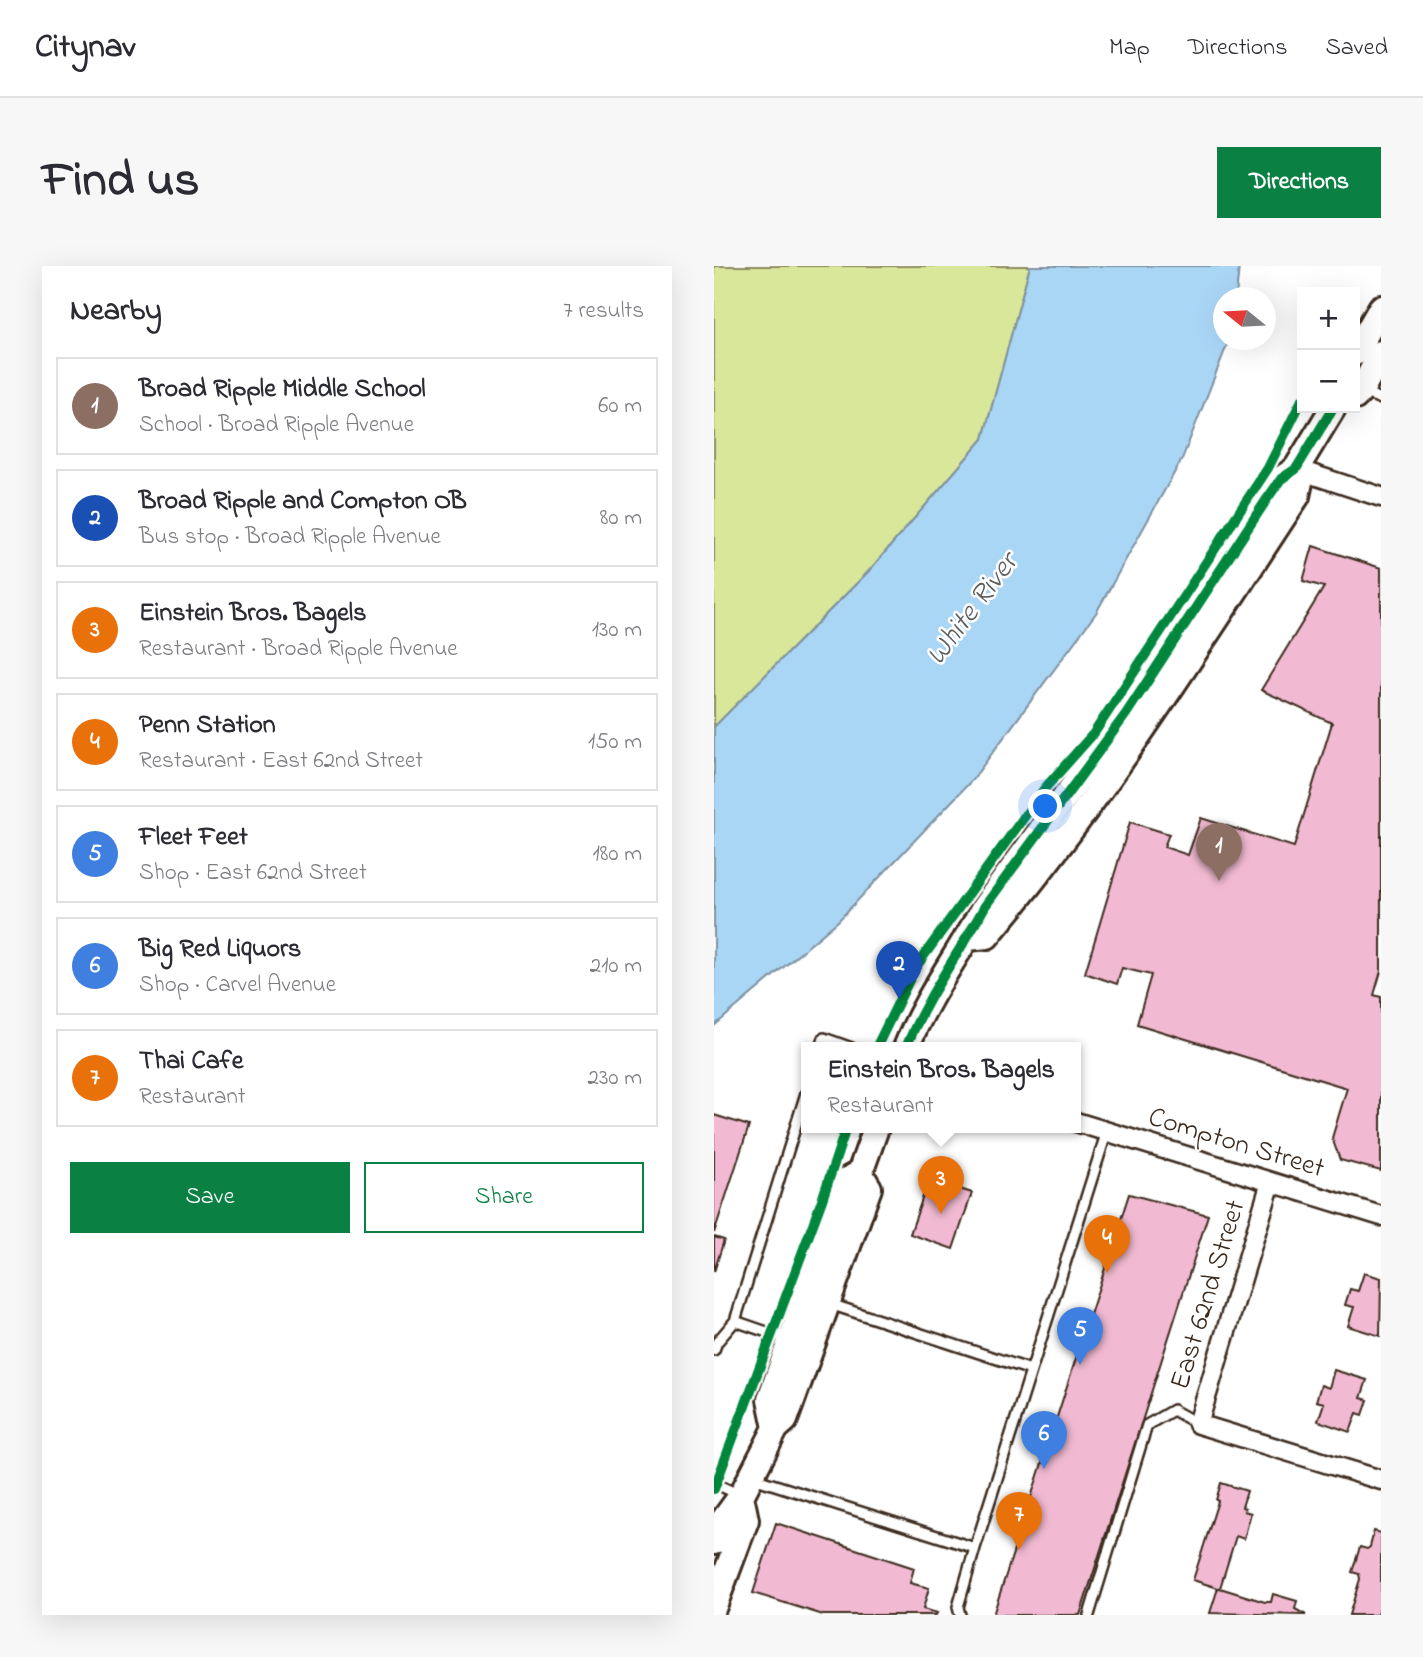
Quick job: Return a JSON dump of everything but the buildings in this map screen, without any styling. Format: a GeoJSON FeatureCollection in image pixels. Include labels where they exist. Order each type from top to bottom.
{"type":"FeatureCollection","features":[{"type":"Feature","properties":{"kind":"street"},"geometry":{"type":"LineString","coordinates":[[1357,350],[1381,309]]}},
{"type":"Feature","properties":{"kind":"street"},"geometry":{"type":"LineString","coordinates":[[1360,387],[1381,353]]}},
{"type":"Feature","properties":{"kind":"street"},"geometry":{"type":"LineString","coordinates":[[908,1042],[922,1009],[968,938],[985,906],[1126,714],[1267,499],[1342,413]]}},
{"type":"Feature","properties":{"kind":"street"},"geometry":{"type":"LineString","coordinates":[[1296,468],[1381,497]]}},
{"type":"Feature","properties":{"kind":"street","name":"Compton Street"},"geometry":{"type":"LineString","coordinates":[[1081,1123],[1381,1216]]}},
{"type":"Feature","properties":{"kind":"street"},"geometry":{"type":"LineString","coordinates":[[776,1428],[770,1399],[847,1180],[860,1173],[874,1133]]}},
{"type":"Feature","properties":{"kind":"street"},"geometry":{"type":"LineString","coordinates":[[714,1542],[722,1522],[746,1486],[776,1428],[785,1420],[869,1188],[860,1173]]}},
{"type":"Feature","properties":{"kind":"street","name":"East 62nd Street"},"geometry":{"type":"LineString","coordinates":[[1198,1424],[1271,1182]]}},
{"type":"Feature","properties":{"kind":"street"},"geometry":{"type":"LineString","coordinates":[[1198,1424],[1381,1480]]}},
{"type":"Feature","properties":{"kind":"street"},"geometry":{"type":"LineString","coordinates":[[714,1606],[746,1520],[746,1486]]}},
{"type":"Feature","properties":{"kind":"lane"},"geometry":{"type":"LineString","coordinates":[[715,1344],[735,1321],[801,1109]]}},
{"type":"Feature","properties":{"kind":"lane"},"geometry":{"type":"LineString","coordinates":[[960,1615],[958,1607],[975,1548],[1107,1131]]}},
{"type":"Feature","properties":{"kind":"lane"},"geometry":{"type":"LineString","coordinates":[[828,1304],[1031,1370]]}},
{"type":"Feature","properties":{"kind":"lane"},"geometry":{"type":"LineString","coordinates":[[735,1321],[791,1340]]}},
{"type":"Feature","properties":{"kind":"lane"},"geometry":{"type":"LineString","coordinates":[[1089,1615],[1147,1425],[1173,1410],[1198,1424]]}},
{"type":"Feature","properties":{"kind":"lane"},"geometry":{"type":"LineString","coordinates":[[714,1483],[746,1486],[975,1548]]}},
{"type":"Feature","properties":{"kind":"green space"},"geometry":{"type":"Polygon","coordinates":[[[714,266],[1030,266],[983,439],[868,572],[714,727],[714,266]]]}},
{"type":"Feature","properties":{"kind":"water","name":"White River"},"geometry":{"type":"Polygon","coordinates":[[[1030,266],[1239,266],[1237,287],[1213,287],[1213,350],[1225,350],[1182,459],[1096,613],[973,779],[838,921],[714,1026],[714,727],[868,572],[983,439],[1030,266]]]}},
{"type":"Feature","properties":{"kind":"cycle path"},"geometry":{"type":"LineString","coordinates":[[879,1042],[915,968],[1045,788],[1094,733],[1268,468],[1297,410]]}},
{"type":"Feature","properties":{"kind":"cycle path"},"geometry":{"type":"LineString","coordinates":[[909,1042],[933,993],[985,906],[1126,714],[1267,499],[1281,479],[1296,469],[1330,413]]}},
{"type":"Feature","properties":{"kind":"cycle path"},"geometry":{"type":"LineString","coordinates":[[714,1489],[844,1133]]}},
{"type":"Feature","properties":{"kind":"place","name":"Broad Ripple Middle School"},"geometry":{"type":"Point","coordinates":[1219,881]}},
{"type":"Feature","properties":{"kind":"place","name":"Broad Ripple and Compton OB"},"geometry":{"type":"Point","coordinates":[899,999]}},
{"type":"Feature","properties":{"kind":"place","name":"Einstein Bros. Bagels"},"geometry":{"type":"Point","coordinates":[941,1214]}},
{"type":"Feature","properties":{"kind":"place","name":"Penn Station"},"geometry":{"type":"Point","coordinates":[1107,1273]}},
{"type":"Feature","properties":{"kind":"place","name":"Fleet Feet"},"geometry":{"type":"Point","coordinates":[1080,1365]}},
{"type":"Feature","properties":{"kind":"place","name":"Big Red Liquors"},"geometry":{"type":"Point","coordinates":[1044,1469]}},
{"type":"Feature","properties":{"kind":"place","name":"Thai Cafe"},"geometry":{"type":"Point","coordinates":[1019,1550]}}]}
